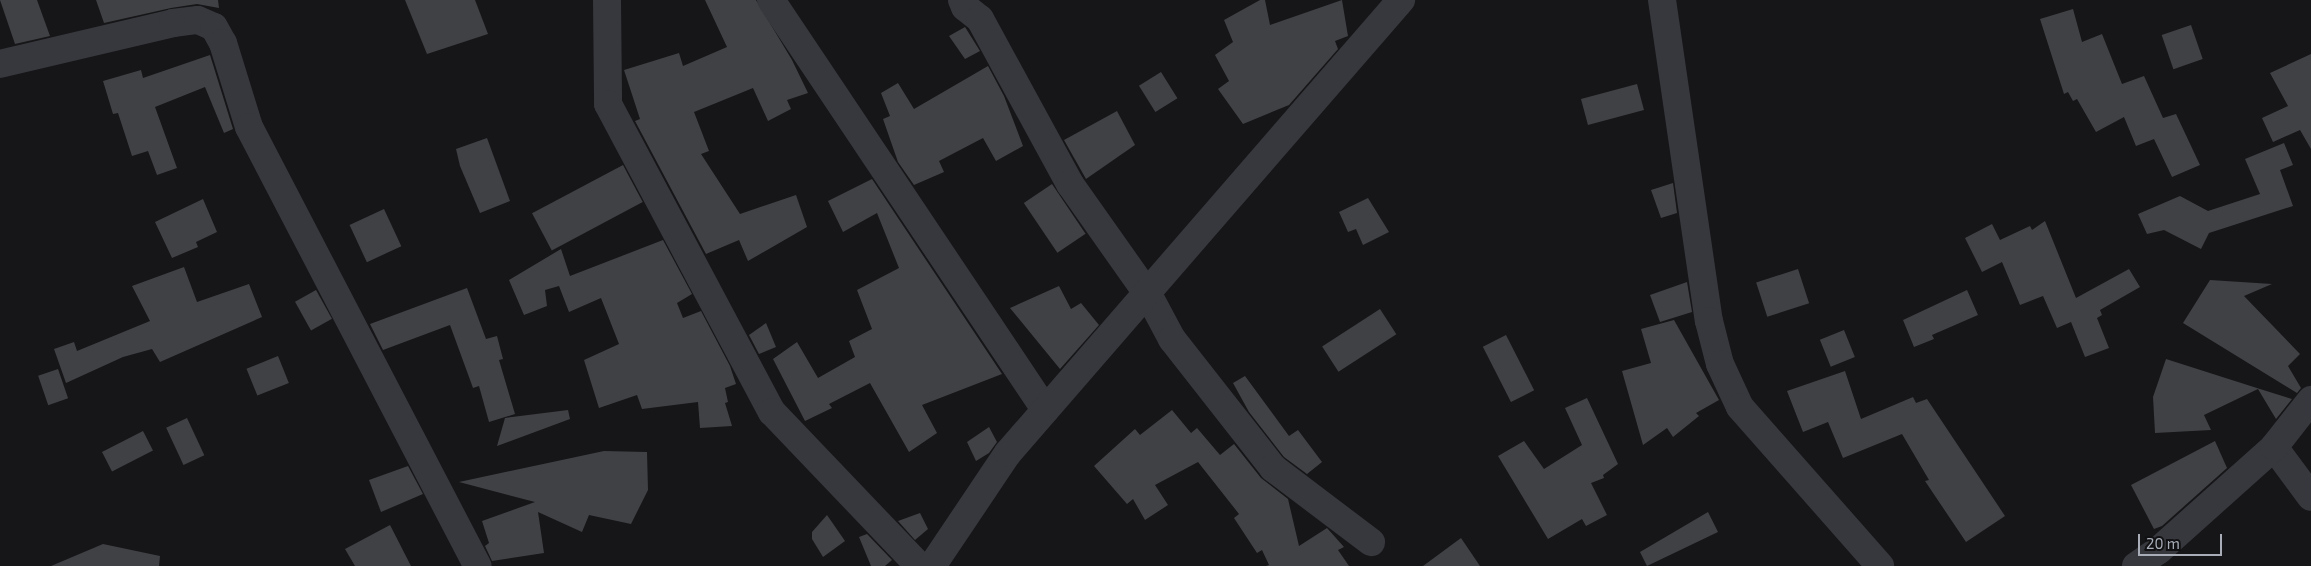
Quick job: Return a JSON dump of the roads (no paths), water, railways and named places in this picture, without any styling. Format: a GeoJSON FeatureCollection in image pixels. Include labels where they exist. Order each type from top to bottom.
{"type":"FeatureCollection","features":[{"type":"Feature","properties":{"kind":"street"},"geometry":{"type":"LineString","coordinates":[[607,0],[608,104],[772,412],[919,566]]}},
{"type":"Feature","properties":{"kind":"street"},"geometry":{"type":"LineString","coordinates":[[771,0],[1045,410]]}},
{"type":"Feature","properties":{"kind":"street"},"geometry":{"type":"LineString","coordinates":[[962,0],[965,8],[980,19],[1070,184],[1147,293],[1172,339],[1273,468],[1371,542]]}},
{"type":"Feature","properties":{"kind":"street"},"geometry":{"type":"LineString","coordinates":[[1662,0],[1709,321],[1720,364],[1740,408],[1880,566]]}},
{"type":"Feature","properties":{"kind":"street"},"geometry":{"type":"LineString","coordinates":[[932,566],[1008,453],[1395,3]]}},
{"type":"Feature","properties":{"kind":"street"},"geometry":{"type":"LineString","coordinates":[[0,64],[173,23],[198,20],[214,27],[223,43],[249,127],[478,566]]}},
{"type":"Feature","properties":{"kind":"street"},"geometry":{"type":"LineString","coordinates":[[2136,566],[2159,550],[2274,447],[2311,400]]}},
{"type":"Feature","properties":{"kind":"street"},"geometry":{"type":"LineString","coordinates":[[2274,447],[2311,497]]}}]}
